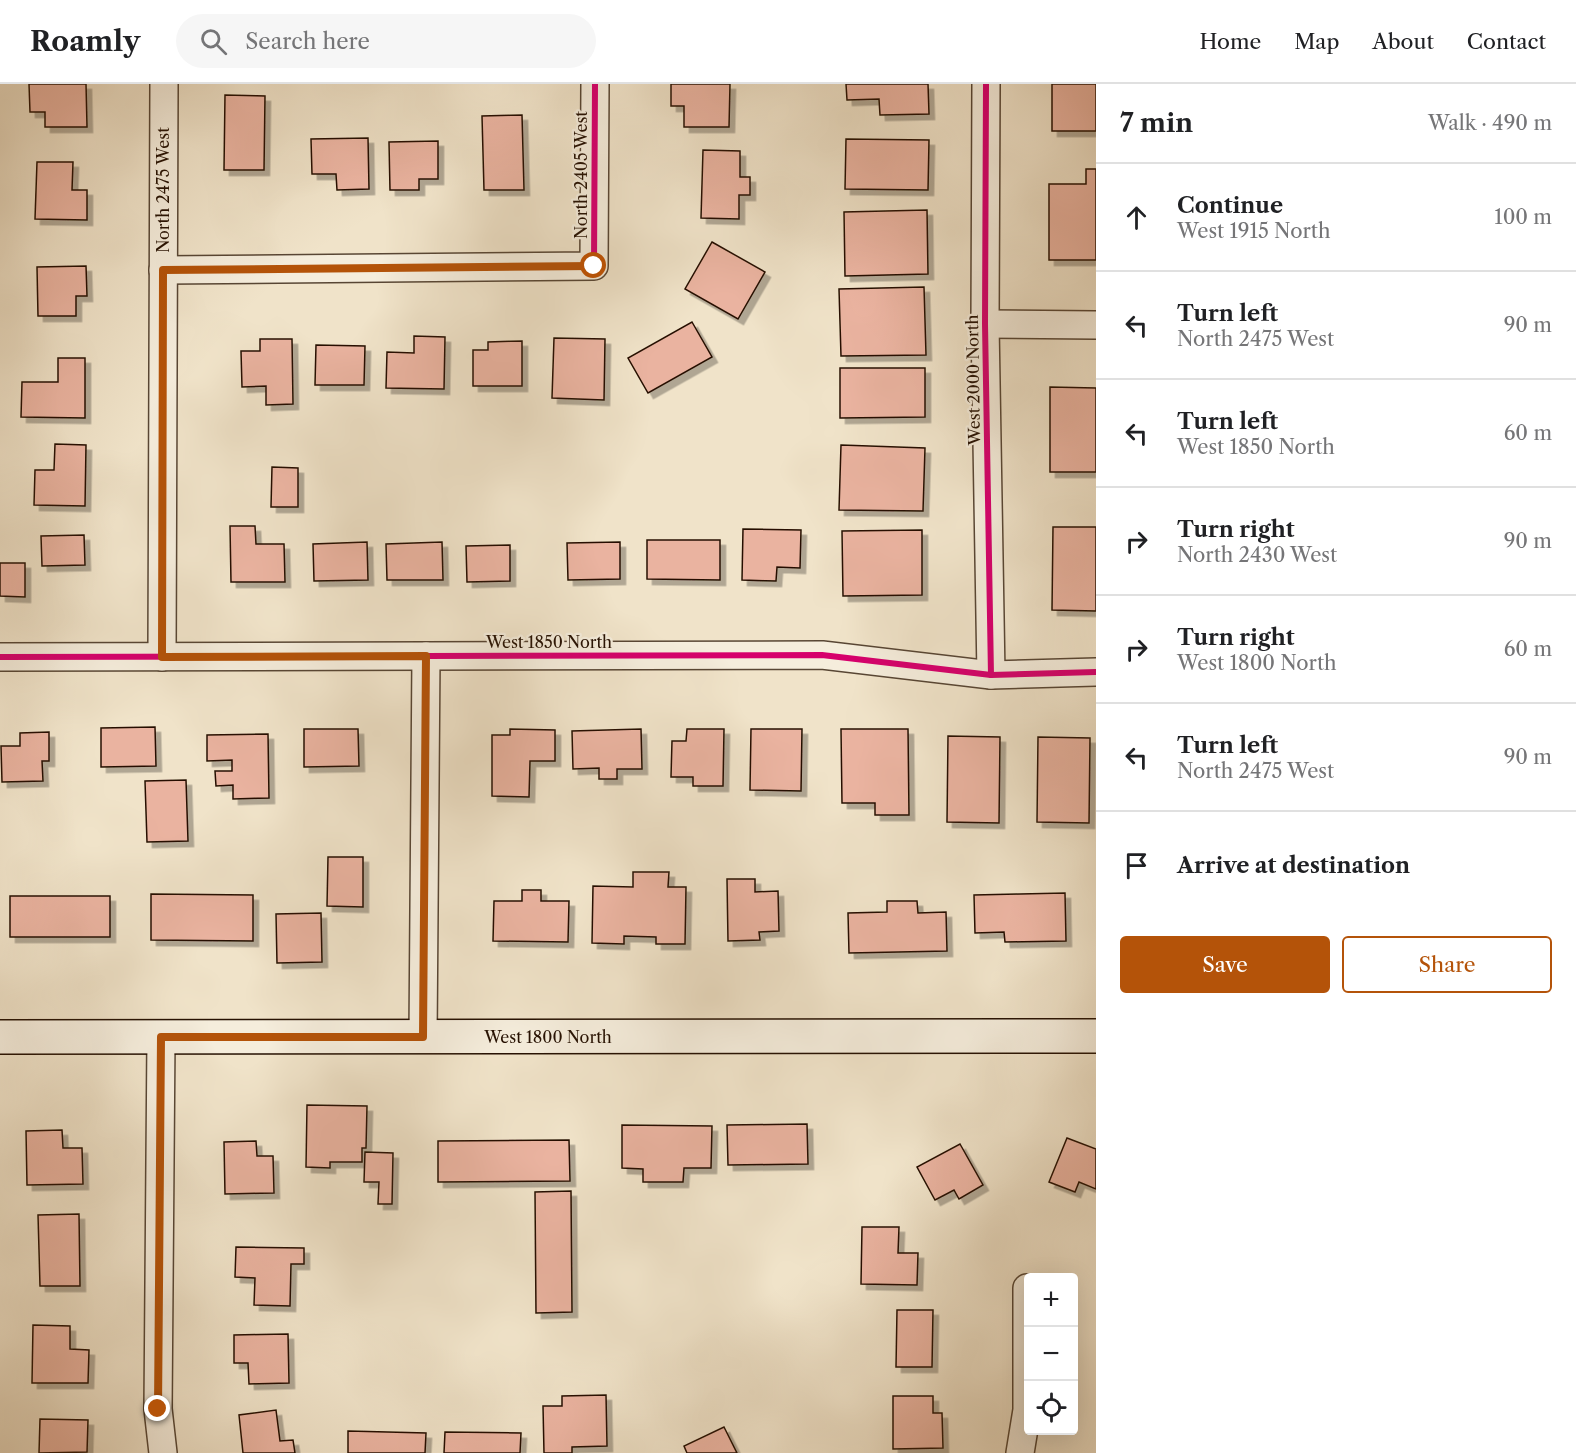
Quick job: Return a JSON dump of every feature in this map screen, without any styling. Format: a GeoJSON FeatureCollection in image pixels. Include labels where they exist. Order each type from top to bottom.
{"type":"FeatureCollection","features":[{"type":"Feature","properties":{"kind":"main road","name":"West 1800 North"},"geometry":{"type":"LineString","coordinates":[[0,1037],[1096,1036]]}},
{"type":"Feature","properties":{"kind":"street","name":"North 2475 West"},"geometry":{"type":"LineString","coordinates":[[162,657],[164,84]]}},
{"type":"Feature","properties":{"kind":"street","name":"North 2405 West"},"geometry":{"type":"LineString","coordinates":[[163,270],[594,266],[595,84]]}},
{"type":"Feature","properties":{"kind":"street","name":"West 2000 North"},"geometry":{"type":"LineString","coordinates":[[986,84],[985,324],[991,675]]}},
{"type":"Feature","properties":{"kind":"street","name":"West 2000 North"},"geometry":{"type":"LineString","coordinates":[[985,324],[1096,325]]}},
{"type":"Feature","properties":{"kind":"street","name":"West 1850 North"},"geometry":{"type":"LineString","coordinates":[[0,657],[822,655],[991,675],[1096,672]]}},
{"type":"Feature","properties":{"kind":"street"},"geometry":{"type":"LineString","coordinates":[[423,1037],[426,656]]}},
{"type":"Feature","properties":{"kind":"street"},"geometry":{"type":"LineString","coordinates":[[161,1037],[158,1409],[163,1453]]}},
{"type":"Feature","properties":{"kind":"street"},"geometry":{"type":"LineString","coordinates":[[1020,1453],[1027,1410],[1027,1327]]}},
{"type":"Feature","properties":{"kind":"building"},"geometry":{"type":"Polygon","coordinates":[[[29,84],[86,84],[87,127],[45,127],[45,112],[30,112],[29,84]]]}},
{"type":"Feature","properties":{"kind":"building"},"geometry":{"type":"Polygon","coordinates":[[[671,84],[730,84],[729,127],[684,127],[684,106],[671,106],[671,84]]]}},
{"type":"Feature","properties":{"kind":"building"},"geometry":{"type":"Polygon","coordinates":[[[846,84],[928,84],[929,114],[880,115],[879,99],[847,100],[846,84]]]}},
{"type":"Feature","properties":{"kind":"building"},"geometry":{"type":"Polygon","coordinates":[[[1052,84],[1096,84],[1096,131],[1052,131],[1052,84]]]}},
{"type":"Feature","properties":{"kind":"building"},"geometry":{"type":"Polygon","coordinates":[[[225,95],[265,96],[264,170],[224,170],[225,95]]]}},
{"type":"Feature","properties":{"kind":"building"},"geometry":{"type":"Polygon","coordinates":[[[522,115],[524,190],[484,190],[482,116],[522,115]]]}},
{"type":"Feature","properties":{"kind":"building"},"geometry":{"type":"Polygon","coordinates":[[[368,138],[369,189],[337,190],[336,174],[312,174],[311,139],[368,138]]]}},
{"type":"Feature","properties":{"kind":"building"},"geometry":{"type":"Polygon","coordinates":[[[846,139],[929,140],[928,190],[845,189],[846,139]]]}},
{"type":"Feature","properties":{"kind":"building"},"geometry":{"type":"Polygon","coordinates":[[[438,141],[438,179],[419,179],[419,190],[390,190],[389,142],[438,141]]]}},
{"type":"Feature","properties":{"kind":"building"},"geometry":{"type":"Polygon","coordinates":[[[703,150],[740,151],[740,177],[750,177],[750,195],[739,195],[739,219],[701,218],[703,150]]]}},
{"type":"Feature","properties":{"kind":"building"},"geometry":{"type":"Polygon","coordinates":[[[37,162],[73,162],[72,190],[87,190],[87,220],[35,219],[37,162]]]}},
{"type":"Feature","properties":{"kind":"building"},"geometry":{"type":"Polygon","coordinates":[[[1086,169],[1096,169],[1096,260],[1049,260],[1049,184],[1086,184],[1086,169]]]}},
{"type":"Feature","properties":{"kind":"building"},"geometry":{"type":"Polygon","coordinates":[[[927,210],[928,274],[845,276],[844,212],[927,210]]]}},
{"type":"Feature","properties":{"kind":"building"},"geometry":{"type":"Polygon","coordinates":[[[712,242],[765,272],[738,319],[685,289],[712,242]]]}},
{"type":"Feature","properties":{"kind":"building"},"geometry":{"type":"Polygon","coordinates":[[[86,266],[87,296],[76,296],[76,316],[38,316],[37,267],[86,266]]]}},
{"type":"Feature","properties":{"kind":"building"},"geometry":{"type":"Polygon","coordinates":[[[924,287],[926,355],[841,356],[839,289],[924,287]]]}},
{"type":"Feature","properties":{"kind":"building"},"geometry":{"type":"Polygon","coordinates":[[[692,322],[712,357],[648,393],[628,358],[692,322]]]}},
{"type":"Feature","properties":{"kind":"building"},"geometry":{"type":"Polygon","coordinates":[[[414,336],[445,337],[444,389],[386,388],[387,352],[414,353],[414,336]]]}},
{"type":"Feature","properties":{"kind":"building"},"geometry":{"type":"Polygon","coordinates":[[[554,338],[605,339],[604,400],[552,398],[554,338]]]}},
{"type":"Feature","properties":{"kind":"building"},"geometry":{"type":"Polygon","coordinates":[[[260,339],[292,339],[293,404],[266,405],[266,386],[242,387],[241,351],[260,351],[260,339]]]}},
{"type":"Feature","properties":{"kind":"building"},"geometry":{"type":"Polygon","coordinates":[[[522,341],[522,386],[473,386],[473,350],[488,350],[488,342],[522,341]]]}},
{"type":"Feature","properties":{"kind":"building"},"geometry":{"type":"Polygon","coordinates":[[[316,345],[365,346],[364,385],[315,385],[316,345]]]}},
{"type":"Feature","properties":{"kind":"building"},"geometry":{"type":"Polygon","coordinates":[[[58,358],[85,358],[85,418],[21,417],[22,382],[58,382],[58,358]]]}},
{"type":"Feature","properties":{"kind":"building"},"geometry":{"type":"Polygon","coordinates":[[[840,368],[925,368],[925,417],[840,418],[840,368]]]}},
{"type":"Feature","properties":{"kind":"building"},"geometry":{"type":"Polygon","coordinates":[[[1050,387],[1096,388],[1096,472],[1050,472],[1050,387]]]}},
{"type":"Feature","properties":{"kind":"building"},"geometry":{"type":"Polygon","coordinates":[[[55,444],[86,445],[85,506],[34,505],[35,470],[54,470],[55,444]]]}},
{"type":"Feature","properties":{"kind":"building"},"geometry":{"type":"Polygon","coordinates":[[[841,445],[925,448],[923,511],[839,510],[841,445]]]}},
{"type":"Feature","properties":{"kind":"building"},"geometry":{"type":"Polygon","coordinates":[[[272,467],[298,468],[298,507],[271,507],[272,467]]]}},
{"type":"Feature","properties":{"kind":"building"},"geometry":{"type":"Polygon","coordinates":[[[230,526],[255,526],[256,544],[284,544],[285,582],[231,582],[230,526]]]}},
{"type":"Feature","properties":{"kind":"building"},"geometry":{"type":"Polygon","coordinates":[[[1053,527],[1096,527],[1096,611],[1052,610],[1053,527]]]}},
{"type":"Feature","properties":{"kind":"building"},"geometry":{"type":"Polygon","coordinates":[[[743,529],[801,530],[800,568],[777,567],[776,581],[742,580],[743,529]]]}},
{"type":"Feature","properties":{"kind":"building"},"geometry":{"type":"Polygon","coordinates":[[[922,530],[922,595],[843,596],[842,531],[922,530]]]}},
{"type":"Feature","properties":{"kind":"building"},"geometry":{"type":"Polygon","coordinates":[[[84,535],[85,565],[42,566],[41,536],[84,535]]]}},
{"type":"Feature","properties":{"kind":"building"},"geometry":{"type":"Polygon","coordinates":[[[647,540],[720,540],[720,580],[647,579],[647,540]]]}},
{"type":"Feature","properties":{"kind":"building"},"geometry":{"type":"Polygon","coordinates":[[[367,542],[368,580],[314,581],[313,544],[367,542]]]}},
{"type":"Feature","properties":{"kind":"building"},"geometry":{"type":"Polygon","coordinates":[[[442,542],[443,580],[387,580],[386,544],[442,542]]]}},
{"type":"Feature","properties":{"kind":"building"},"geometry":{"type":"Polygon","coordinates":[[[620,542],[620,579],[568,580],[567,543],[620,542]]]}},
{"type":"Feature","properties":{"kind":"building"},"geometry":{"type":"Polygon","coordinates":[[[510,545],[510,581],[467,582],[466,546],[510,545]]]}},
{"type":"Feature","properties":{"kind":"building"},"geometry":{"type":"Polygon","coordinates":[[[0,563],[25,563],[25,597],[0,596],[0,563]]]}},
{"type":"Feature","properties":{"kind":"building"},"geometry":{"type":"Polygon","coordinates":[[[155,727],[156,766],[101,767],[101,728],[155,727]]]}},
{"type":"Feature","properties":{"kind":"building"},"geometry":{"type":"Polygon","coordinates":[[[304,729],[358,729],[359,766],[304,767],[304,729]]]}},
{"type":"Feature","properties":{"kind":"building"},"geometry":{"type":"Polygon","coordinates":[[[510,729],[555,730],[555,761],[530,761],[529,797],[492,796],[492,735],[510,735],[510,729]]]}},
{"type":"Feature","properties":{"kind":"building"},"geometry":{"type":"Polygon","coordinates":[[[641,729],[642,769],[617,769],[617,779],[599,779],[599,768],[573,769],[572,731],[641,729]]]}},
{"type":"Feature","properties":{"kind":"building"},"geometry":{"type":"Polygon","coordinates":[[[687,729],[724,729],[723,786],[693,786],[693,777],[671,777],[672,741],[686,741],[687,729]]]}},
{"type":"Feature","properties":{"kind":"building"},"geometry":{"type":"Polygon","coordinates":[[[751,729],[802,729],[801,791],[750,790],[751,729]]]}},
{"type":"Feature","properties":{"kind":"building"},"geometry":{"type":"Polygon","coordinates":[[[841,729],[908,729],[909,815],[875,815],[875,803],[842,803],[841,729]]]}},
{"type":"Feature","properties":{"kind":"building"},"geometry":{"type":"Polygon","coordinates":[[[49,732],[49,761],[42,761],[43,781],[2,782],[1,746],[20,746],[20,733],[49,732]]]}},
{"type":"Feature","properties":{"kind":"building"},"geometry":{"type":"Polygon","coordinates":[[[268,734],[269,798],[233,799],[233,785],[216,786],[215,771],[232,771],[232,760],[207,761],[207,735],[268,734]]]}},
{"type":"Feature","properties":{"kind":"building"},"geometry":{"type":"Polygon","coordinates":[[[948,736],[1000,737],[999,823],[947,822],[948,736]]]}},
{"type":"Feature","properties":{"kind":"building"},"geometry":{"type":"Polygon","coordinates":[[[1038,737],[1090,738],[1089,823],[1037,822],[1038,737]]]}},
{"type":"Feature","properties":{"kind":"building"},"geometry":{"type":"Polygon","coordinates":[[[186,780],[188,841],[147,842],[145,781],[186,780]]]}},
{"type":"Feature","properties":{"kind":"building"},"geometry":{"type":"Polygon","coordinates":[[[328,857],[363,857],[363,907],[327,906],[328,857]]]}},
{"type":"Feature","properties":{"kind":"building"},"geometry":{"type":"Polygon","coordinates":[[[633,872],[669,872],[668,887],[686,887],[685,944],[656,944],[656,937],[624,936],[624,944],[592,943],[593,886],[633,887],[633,872]]]}},
{"type":"Feature","properties":{"kind":"building"},"geometry":{"type":"Polygon","coordinates":[[[727,879],[755,879],[755,892],[778,891],[779,931],[759,932],[760,940],[728,941],[727,879]]]}},
{"type":"Feature","properties":{"kind":"building"},"geometry":{"type":"Polygon","coordinates":[[[522,890],[541,890],[541,901],[569,901],[568,942],[493,941],[494,901],[522,901],[522,890]]]}},
{"type":"Feature","properties":{"kind":"building"},"geometry":{"type":"Polygon","coordinates":[[[1065,893],[1066,941],[1005,942],[1004,932],[975,933],[974,895],[1065,893]]]}},
{"type":"Feature","properties":{"kind":"building"},"geometry":{"type":"Polygon","coordinates":[[[151,894],[253,895],[253,941],[151,940],[151,894]]]}},
{"type":"Feature","properties":{"kind":"building"},"geometry":{"type":"Polygon","coordinates":[[[10,896],[110,896],[110,937],[10,937],[10,896]]]}},
{"type":"Feature","properties":{"kind":"building"},"geometry":{"type":"Polygon","coordinates":[[[887,901],[917,901],[918,913],[946,912],[947,951],[849,953],[848,913],[887,912],[887,901]]]}},
{"type":"Feature","properties":{"kind":"building"},"geometry":{"type":"Polygon","coordinates":[[[321,913],[322,962],[277,963],[276,914],[321,913]]]}},
{"type":"Feature","properties":{"kind":"building"},"geometry":{"type":"Polygon","coordinates":[[[307,1105],[367,1106],[366,1148],[362,1148],[362,1162],[330,1162],[330,1168],[306,1167],[307,1105]]]}},
{"type":"Feature","properties":{"kind":"building"},"geometry":{"type":"Polygon","coordinates":[[[807,1124],[808,1164],[728,1165],[727,1125],[807,1124]]]}},
{"type":"Feature","properties":{"kind":"building"},"geometry":{"type":"Polygon","coordinates":[[[622,1125],[712,1126],[711,1168],[684,1168],[683,1182],[643,1182],[643,1169],[622,1168],[622,1125]]]}},
{"type":"Feature","properties":{"kind":"building"},"geometry":{"type":"Polygon","coordinates":[[[62,1130],[63,1148],[82,1148],[83,1184],[27,1185],[26,1131],[62,1130]]]}},
{"type":"Feature","properties":{"kind":"building"},"geometry":{"type":"Polygon","coordinates":[[[1067,1138],[1096,1149],[1096,1189],[1079,1182],[1075,1192],[1049,1182],[1067,1138]]]}},
{"type":"Feature","properties":{"kind":"building"},"geometry":{"type":"Polygon","coordinates":[[[569,1140],[570,1181],[438,1182],[438,1141],[569,1140]]]}},
{"type":"Feature","properties":{"kind":"building"},"geometry":{"type":"Polygon","coordinates":[[[256,1141],[257,1156],[273,1156],[274,1193],[225,1194],[224,1142],[256,1141]]]}},
{"type":"Feature","properties":{"kind":"building"},"geometry":{"type":"Polygon","coordinates":[[[960,1144],[983,1185],[959,1199],[954,1190],[935,1200],[917,1167],[960,1144]]]}},
{"type":"Feature","properties":{"kind":"building"},"geometry":{"type":"Polygon","coordinates":[[[365,1152],[393,1153],[392,1204],[378,1204],[379,1182],[364,1182],[365,1152]]]}},
{"type":"Feature","properties":{"kind":"building"},"geometry":{"type":"Polygon","coordinates":[[[571,1191],[572,1312],[536,1313],[535,1192],[571,1191]]]}},
{"type":"Feature","properties":{"kind":"building"},"geometry":{"type":"Polygon","coordinates":[[[79,1214],[80,1286],[40,1286],[38,1215],[79,1214]]]}},
{"type":"Feature","properties":{"kind":"building"},"geometry":{"type":"Polygon","coordinates":[[[862,1227],[899,1227],[898,1253],[918,1253],[917,1285],[861,1284],[862,1227]]]}},
{"type":"Feature","properties":{"kind":"building"},"geometry":{"type":"Polygon","coordinates":[[[236,1247],[304,1248],[304,1264],[291,1264],[290,1306],[254,1305],[255,1278],[235,1277],[236,1247]]]}},
{"type":"Feature","properties":{"kind":"building"},"geometry":{"type":"Polygon","coordinates":[[[897,1310],[933,1310],[932,1367],[896,1367],[897,1310]]]}},
{"type":"Feature","properties":{"kind":"building"},"geometry":{"type":"Polygon","coordinates":[[[33,1325],[70,1326],[70,1349],[89,1350],[88,1383],[32,1383],[33,1325]]]}},
{"type":"Feature","properties":{"kind":"building"},"geometry":{"type":"Polygon","coordinates":[[[288,1334],[289,1383],[249,1384],[248,1363],[234,1363],[234,1335],[288,1334]]]}},
{"type":"Feature","properties":{"kind":"building"},"geometry":{"type":"Polygon","coordinates":[[[606,1395],[607,1446],[572,1447],[572,1453],[544,1453],[543,1406],[562,1406],[562,1396],[606,1395]]]}},
{"type":"Feature","properties":{"kind":"building"},"geometry":{"type":"Polygon","coordinates":[[[893,1396],[933,1396],[933,1413],[942,1413],[943,1448],[893,1449],[893,1396]]]}},
{"type":"Feature","properties":{"kind":"building"},"geometry":{"type":"Polygon","coordinates":[[[276,1410],[280,1441],[293,1440],[295,1453],[243,1453],[239,1415],[276,1410]]]}},
{"type":"Feature","properties":{"kind":"building"},"geometry":{"type":"Polygon","coordinates":[[[40,1419],[88,1420],[87,1452],[39,1453],[40,1419]]]}},
{"type":"Feature","properties":{"kind":"building"},"geometry":{"type":"Polygon","coordinates":[[[724,1427],[737,1453],[687,1453],[684,1446],[724,1427]]]}},
{"type":"Feature","properties":{"kind":"building"},"geometry":{"type":"Polygon","coordinates":[[[348,1431],[426,1433],[425,1453],[348,1453],[348,1431]]]}},
{"type":"Feature","properties":{"kind":"building"},"geometry":{"type":"Polygon","coordinates":[[[445,1432],[521,1433],[520,1453],[444,1453],[445,1432]]]}},
{"type":"Feature","properties":{"kind":"cycle path"},"geometry":{"type":"LineString","coordinates":[[163,270],[594,266],[595,84]]}},
{"type":"Feature","properties":{"kind":"cycle path"},"geometry":{"type":"LineString","coordinates":[[986,84],[985,324],[991,675]]}},
{"type":"Feature","properties":{"kind":"cycle path"},"geometry":{"type":"LineString","coordinates":[[0,657],[822,655],[991,675],[1096,672]]}},
{"type":"Feature","properties":{"kind":"route"},"geometry":{"type":"LineString","coordinates":[[158,1409],[161,1037],[423,1037],[426,656],[162,657],[163,270],[594,266]]}}]}
